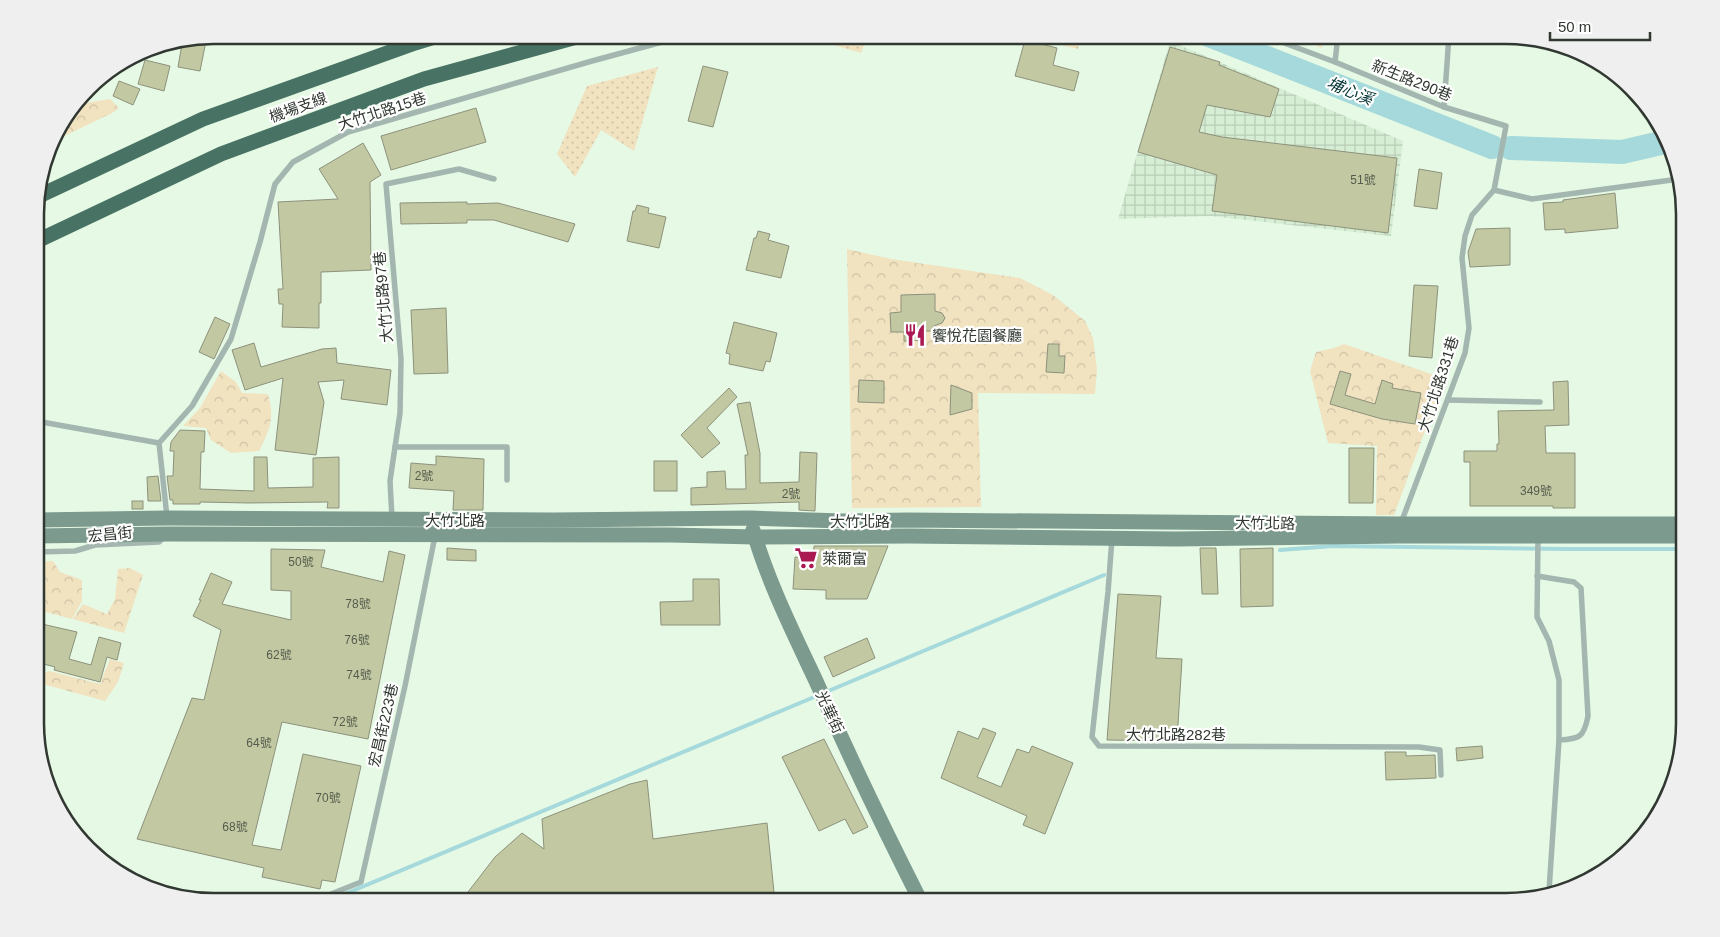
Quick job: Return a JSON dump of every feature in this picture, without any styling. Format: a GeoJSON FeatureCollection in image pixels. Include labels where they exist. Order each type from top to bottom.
{"type":"FeatureCollection","features":[{"type":"Feature","properties":{"kind":"highway","name":"機場支線"},"geometry":{"type":"LineString","coordinates":[[45,193],[203,119],[409,44]]}},
{"type":"Feature","properties":{"kind":"highway","name":"機場支線"},"geometry":{"type":"LineString","coordinates":[[44,238],[221,154],[424,79],[551,44]]}},
{"type":"Feature","properties":{"kind":"street","name":"大竹北路"},"geometry":{"type":"LineString","coordinates":[[44,535],[167,526],[392,520],[435,527],[750,518],[843,522],[909,520],[1400,530],[1538,536],[1676,536]]}},
{"type":"Feature","properties":{"kind":"street","name":"光華街"},"geometry":{"type":"LineString","coordinates":[[750,518],[767,572],[810,669],[863,784],[917,893]]}},
{"type":"Feature","properties":{"kind":"street","name":"大竹北路"},"geometry":{"type":"LineString","coordinates":[[44,520],[167,526],[435,527],[755,537],[909,536],[1260,539],[1400,530],[1676,524]]}},
{"type":"Feature","properties":{"kind":"lane","name":"大竹北路15巷"},"geometry":{"type":"LineString","coordinates":[[159,443],[192,406],[231,338],[260,242],[275,184],[292,162],[348,132],[655,44]]}},
{"type":"Feature","properties":{"kind":"lane"},"geometry":{"type":"LineString","coordinates":[[1287,44],[1335,62],[1337,44]]}},
{"type":"Feature","properties":{"kind":"lane"},"geometry":{"type":"LineString","coordinates":[[1444,107],[1448,44]]}},
{"type":"Feature","properties":{"kind":"lane","name":"新生路290巷"},"geometry":{"type":"LineString","coordinates":[[1335,62],[1444,107],[1506,126],[1494,190]]}},
{"type":"Feature","properties":{"kind":"lane","name":"大竹北路97巷"},"geometry":{"type":"LineString","coordinates":[[392,520],[390,481],[400,413],[401,359],[386,184],[459,169],[494,179]]}},
{"type":"Feature","properties":{"kind":"lane"},"geometry":{"type":"LineString","coordinates":[[1494,190],[1532,199],[1672,180]]}},
{"type":"Feature","properties":{"kind":"lane","name":"大竹北路331巷"},"geometry":{"type":"LineString","coordinates":[[1400,530],[1465,353],[1469,328],[1462,258],[1465,236],[1472,215],[1494,190]]}},
{"type":"Feature","properties":{"kind":"lane"},"geometry":{"type":"LineString","coordinates":[[1448,400],[1540,402]]}},
{"type":"Feature","properties":{"kind":"lane"},"geometry":{"type":"LineString","coordinates":[[44,422],[159,443],[167,526]]}},
{"type":"Feature","properties":{"kind":"lane"},"geometry":{"type":"LineString","coordinates":[[395,447],[507,447],[507,480]]}},
{"type":"Feature","properties":{"kind":"lane","name":"宏昌街"},"geometry":{"type":"LineString","coordinates":[[44,552],[75,551],[95,545],[160,542],[167,526]]}},
{"type":"Feature","properties":{"kind":"lane","name":"宏昌街223巷"},"geometry":{"type":"LineString","coordinates":[[333,893],[360,882],[405,686],[435,527]]}},
{"type":"Feature","properties":{"kind":"lane"},"geometry":{"type":"LineString","coordinates":[[1538,536],[1537,617],[1549,641],[1558,673],[1559,740],[1550,887]]}},
{"type":"Feature","properties":{"kind":"lane","name":"大竹北路282巷"},"geometry":{"type":"LineString","coordinates":[[1112,538],[1092,737],[1099,746],[1419,747],[1440,750],[1441,775]]}},
{"type":"Feature","properties":{"kind":"lane"},"geometry":{"type":"LineString","coordinates":[[1537,576],[1574,582],[1580,588],[1588,716],[1584,731],[1580,736],[1573,739],[1559,740]]}},
{"type":"Feature","properties":{"kind":"shaded area"},"geometry":{"type":"Polygon","coordinates":[[[1169,44],[1177,44],[1403,141],[1391,236],[1210,216],[1118,219],[1169,44]]]}},
{"type":"Feature","properties":{"kind":"green space"},"geometry":{"type":"Polygon","coordinates":[[[830,44],[864,44],[861,53],[830,44]]]}},
{"type":"Feature","properties":{"kind":"green space"},"geometry":{"type":"Polygon","coordinates":[[[1058,44],[1079,44],[1078,49],[1058,44]]]}},
{"type":"Feature","properties":{"kind":"green space"},"geometry":{"type":"Polygon","coordinates":[[[1312,44],[1323,44],[1322,48],[1312,44]]]}},
{"type":"Feature","properties":{"kind":"green space"},"geometry":{"type":"Polygon","coordinates":[[[658,67],[634,151],[601,130],[575,177],[557,154],[587,86],[658,67]]]}},
{"type":"Feature","properties":{"kind":"green space"},"geometry":{"type":"Polygon","coordinates":[[[110,99],[119,108],[62,137],[72,119],[85,103],[110,99]]]}},
{"type":"Feature","properties":{"kind":"green space"},"geometry":{"type":"Polygon","coordinates":[[[847,249],[891,259],[1020,278],[1053,295],[1085,321],[1093,338],[1097,369],[1095,394],[978,393],[981,507],[852,508],[847,249]]]}},
{"type":"Feature","properties":{"kind":"green space"},"geometry":{"type":"Polygon","coordinates":[[[1344,344],[1431,374],[1443,382],[1394,515],[1376,515],[1377,446],[1328,443],[1310,371],[1316,352],[1344,344]]]}},
{"type":"Feature","properties":{"kind":"green space"},"geometry":{"type":"Polygon","coordinates":[[[221,371],[236,382],[242,393],[268,394],[271,410],[270,424],[259,451],[231,453],[211,440],[206,428],[183,426],[200,408],[221,371]]]}},
{"type":"Feature","properties":{"kind":"green space"},"geometry":{"type":"Polygon","coordinates":[[[53,561],[60,572],[82,580],[82,601],[72,619],[46,612],[44,618],[44,562],[53,561]]]}},
{"type":"Feature","properties":{"kind":"green space"},"geometry":{"type":"Polygon","coordinates":[[[130,568],[143,575],[124,633],[73,619],[83,604],[107,614],[115,599],[118,569],[130,568]]]}},
{"type":"Feature","properties":{"kind":"green space"},"geometry":{"type":"Polygon","coordinates":[[[110,659],[124,663],[118,682],[105,701],[44,684],[44,674],[49,671],[100,684],[110,659]]]}},
{"type":"Feature","properties":{"kind":"building"},"geometry":{"type":"Polygon","coordinates":[[[205,44],[200,71],[178,67],[181,47],[205,44]]]}},
{"type":"Feature","properties":{"kind":"building"},"geometry":{"type":"Polygon","coordinates":[[[1024,44],[1041,44],[1057,48],[1053,65],[1079,72],[1074,91],[1015,76],[1024,44]]]}},
{"type":"Feature","properties":{"kind":"building"},"geometry":{"type":"Polygon","coordinates":[[[1170,47],[1220,62],[1219,65],[1279,89],[1270,117],[1207,105],[1199,132],[1222,137],[1397,158],[1388,233],[1212,211],[1217,175],[1138,152],[1170,47]]]}},
{"type":"Feature","properties":{"kind":"building"},"geometry":{"type":"Polygon","coordinates":[[[145,60],[170,66],[164,91],[138,84],[145,60]]]}},
{"type":"Feature","properties":{"kind":"building"},"geometry":{"type":"Polygon","coordinates":[[[703,66],[728,72],[713,127],[688,121],[703,66]]]}},
{"type":"Feature","properties":{"kind":"building"},"geometry":{"type":"Polygon","coordinates":[[[119,81],[140,89],[133,105],[113,96],[119,81]]]}},
{"type":"Feature","properties":{"kind":"building"},"geometry":{"type":"Polygon","coordinates":[[[476,108],[486,142],[391,170],[381,136],[476,108]]]}},
{"type":"Feature","properties":{"kind":"building"},"geometry":{"type":"Polygon","coordinates":[[[363,143],[381,175],[370,182],[371,270],[321,272],[319,328],[282,327],[283,304],[279,304],[278,289],[283,289],[278,202],[338,199],[319,169],[363,143]]]}},
{"type":"Feature","properties":{"kind":"building"},"geometry":{"type":"Polygon","coordinates":[[[1419,169],[1442,173],[1437,209],[1414,206],[1419,169]]]}},
{"type":"Feature","properties":{"kind":"building"},"geometry":{"type":"Polygon","coordinates":[[[1615,193],[1618,228],[1565,233],[1565,229],[1545,230],[1543,203],[1563,202],[1563,200],[1615,193]]]}},
{"type":"Feature","properties":{"kind":"building"},"geometry":{"type":"Polygon","coordinates":[[[467,202],[467,204],[498,203],[575,224],[568,242],[494,220],[467,220],[467,223],[401,224],[400,203],[467,202]]]}},
{"type":"Feature","properties":{"kind":"building"},"geometry":{"type":"Polygon","coordinates":[[[637,205],[649,208],[648,213],[666,217],[659,248],[627,241],[633,211],[635,211],[637,205]]]}},
{"type":"Feature","properties":{"kind":"building"},"geometry":{"type":"Polygon","coordinates":[[[1510,228],[1510,265],[1470,267],[1468,252],[1476,229],[1510,228]]]}},
{"type":"Feature","properties":{"kind":"building"},"geometry":{"type":"Polygon","coordinates":[[[758,231],[770,234],[768,240],[789,246],[781,278],[746,270],[754,238],[756,238],[758,231]]]}},
{"type":"Feature","properties":{"kind":"building"},"geometry":{"type":"Polygon","coordinates":[[[1414,285],[1438,286],[1432,358],[1409,356],[1414,285]]]}},
{"type":"Feature","properties":{"kind":"building"},"geometry":{"type":"Polygon","coordinates":[[[935,294],[935,311],[942,313],[945,318],[942,323],[934,326],[934,331],[924,331],[924,340],[904,341],[904,332],[891,332],[890,313],[901,312],[901,295],[935,294]]]}},
{"type":"Feature","properties":{"kind":"building"},"geometry":{"type":"Polygon","coordinates":[[[446,308],[448,373],[414,374],[411,310],[446,308]]]}},
{"type":"Feature","properties":{"kind":"building"},"geometry":{"type":"Polygon","coordinates":[[[215,317],[230,324],[214,359],[199,352],[215,317]]]}},
{"type":"Feature","properties":{"kind":"building"},"geometry":{"type":"Polygon","coordinates":[[[734,322],[777,333],[770,362],[766,361],[763,371],[729,364],[730,354],[726,353],[734,322]]]}},
{"type":"Feature","properties":{"kind":"building"},"geometry":{"type":"Polygon","coordinates":[[[254,343],[261,367],[322,349],[336,348],[337,363],[391,370],[387,405],[341,399],[344,380],[318,382],[324,402],[316,455],[275,450],[283,378],[245,390],[232,350],[254,343]]]}},
{"type":"Feature","properties":{"kind":"building"},"geometry":{"type":"Polygon","coordinates":[[[1048,344],[1059,344],[1059,356],[1065,356],[1064,373],[1046,372],[1048,344]]]}},
{"type":"Feature","properties":{"kind":"building"},"geometry":{"type":"Polygon","coordinates":[[[1340,371],[1351,374],[1345,395],[1375,404],[1382,380],[1393,384],[1392,388],[1421,393],[1415,424],[1382,419],[1330,404],[1340,371]]]}},
{"type":"Feature","properties":{"kind":"building"},"geometry":{"type":"Polygon","coordinates":[[[859,380],[884,381],[884,403],[858,402],[859,380]]]}},
{"type":"Feature","properties":{"kind":"building"},"geometry":{"type":"Polygon","coordinates":[[[1568,381],[1569,425],[1545,426],[1546,453],[1575,453],[1575,508],[1553,508],[1553,506],[1470,506],[1470,462],[1464,462],[1464,451],[1497,451],[1497,444],[1499,444],[1498,411],[1554,410],[1553,382],[1568,381]]]}},
{"type":"Feature","properties":{"kind":"building"},"geometry":{"type":"Polygon","coordinates":[[[951,385],[972,393],[972,409],[950,415],[951,385]]]}},
{"type":"Feature","properties":{"kind":"building"},"geometry":{"type":"Polygon","coordinates":[[[729,388],[737,397],[707,428],[720,443],[702,458],[681,435],[729,388]]]}},
{"type":"Feature","properties":{"kind":"building"},"geometry":{"type":"Polygon","coordinates":[[[750,402],[760,453],[760,483],[799,482],[800,452],[817,453],[815,511],[799,510],[799,502],[691,505],[691,488],[707,487],[707,472],[725,471],[726,489],[746,489],[745,455],[748,455],[737,404],[750,402]]]}},
{"type":"Feature","properties":{"kind":"building"},"geometry":{"type":"Polygon","coordinates":[[[180,430],[205,431],[204,452],[201,452],[200,489],[254,491],[254,457],[267,457],[268,488],[313,487],[313,458],[339,457],[339,508],[327,508],[328,502],[200,502],[200,504],[173,504],[173,500],[170,500],[167,476],[173,476],[174,451],[170,451],[171,442],[180,430]]]}},
{"type":"Feature","properties":{"kind":"building"},"geometry":{"type":"Polygon","coordinates":[[[1349,448],[1374,448],[1373,503],[1349,503],[1349,448]]]}},
{"type":"Feature","properties":{"kind":"building"},"geometry":{"type":"Polygon","coordinates":[[[436,456],[484,459],[483,510],[453,510],[454,491],[409,488],[411,463],[436,465],[436,456]]]}},
{"type":"Feature","properties":{"kind":"building"},"geometry":{"type":"Polygon","coordinates":[[[654,461],[677,461],[677,491],[654,491],[654,461]]]}},
{"type":"Feature","properties":{"kind":"building"},"geometry":{"type":"Polygon","coordinates":[[[158,476],[161,501],[148,501],[147,477],[158,476]]]}},
{"type":"Feature","properties":{"kind":"building"},"geometry":{"type":"Polygon","coordinates":[[[132,501],[143,501],[143,509],[132,509],[132,501]]]}},
{"type":"Feature","properties":{"kind":"building"},"geometry":{"type":"Polygon","coordinates":[[[814,546],[888,546],[867,599],[826,599],[826,590],[793,589],[795,557],[813,559],[814,546]]]}},
{"type":"Feature","properties":{"kind":"building"},"geometry":{"type":"Polygon","coordinates":[[[447,548],[476,550],[476,561],[447,560],[447,548]]]}},
{"type":"Feature","properties":{"kind":"building"},"geometry":{"type":"Polygon","coordinates":[[[1200,548],[1216,548],[1218,594],[1202,594],[1200,548]]]}},
{"type":"Feature","properties":{"kind":"building"},"geometry":{"type":"Polygon","coordinates":[[[1273,548],[1273,606],[1241,607],[1240,549],[1273,548]]]}},
{"type":"Feature","properties":{"kind":"building"},"geometry":{"type":"Polygon","coordinates":[[[271,549],[325,550],[321,567],[383,582],[389,551],[405,555],[368,739],[282,722],[252,845],[281,850],[303,754],[361,766],[335,882],[322,880],[320,889],[262,877],[264,868],[137,839],[192,698],[204,700],[221,630],[193,616],[211,573],[232,582],[222,604],[291,620],[291,591],[271,590],[271,549]]]}},
{"type":"Feature","properties":{"kind":"building"},"geometry":{"type":"Polygon","coordinates":[[[693,579],[719,579],[720,625],[661,625],[660,602],[693,601],[693,579]]]}},
{"type":"Feature","properties":{"kind":"building"},"geometry":{"type":"Polygon","coordinates":[[[1118,594],[1161,596],[1156,658],[1182,659],[1177,741],[1107,740],[1118,594]]]}},
{"type":"Feature","properties":{"kind":"building"},"geometry":{"type":"Polygon","coordinates":[[[44,624],[77,632],[69,659],[91,665],[99,637],[121,643],[117,660],[107,657],[100,682],[54,670],[55,667],[44,664],[44,624]]]}},
{"type":"Feature","properties":{"kind":"building"},"geometry":{"type":"Polygon","coordinates":[[[867,638],[875,658],[833,677],[824,657],[867,638]]]}},
{"type":"Feature","properties":{"kind":"building"},"geometry":{"type":"Polygon","coordinates":[[[983,728],[996,733],[977,777],[1001,787],[1017,749],[1029,753],[1032,746],[1073,763],[1045,834],[1023,825],[1027,816],[941,778],[958,731],[978,739],[983,728]]]}},
{"type":"Feature","properties":{"kind":"building"},"geometry":{"type":"Polygon","coordinates":[[[824,739],[868,827],[853,834],[845,819],[819,831],[782,757],[824,739]]]}},
{"type":"Feature","properties":{"kind":"building"},"geometry":{"type":"Polygon","coordinates":[[[1482,746],[1483,758],[1457,761],[1456,748],[1482,746]]]}},
{"type":"Feature","properties":{"kind":"building"},"geometry":{"type":"Polygon","coordinates":[[[1385,752],[1406,752],[1406,756],[1435,755],[1436,778],[1386,780],[1385,752]]]}},
{"type":"Feature","properties":{"kind":"building"},"geometry":{"type":"Polygon","coordinates":[[[647,780],[653,839],[767,823],[774,893],[468,893],[495,857],[522,833],[544,849],[542,819],[630,784],[647,780]]]}},
{"type":"Feature","properties":{"kind":"waterway","name":"埔心溪"},"geometry":{"type":"LineString","coordinates":[[1232,44],[1492,147]]}},
{"type":"Feature","properties":{"kind":"waterway","name":"埔心溪"},"geometry":{"type":"LineString","coordinates":[[1511,148],[1622,152],[1660,143]]}},
{"type":"Feature","properties":{"kind":"waterway"},"geometry":{"type":"LineString","coordinates":[[1280,550],[1333,546],[1676,549]]}},
{"type":"Feature","properties":{"kind":"waterway"},"geometry":{"type":"LineString","coordinates":[[826,692],[1104,575]]}},
{"type":"Feature","properties":{"kind":"waterway"},"geometry":{"type":"LineString","coordinates":[[347,893],[819,695]]}},
{"type":"Feature","properties":{"kind":"place","name":"饗悅花園餐廳"},"geometry":{"type":"Point","coordinates":[915,335]}},
{"type":"Feature","properties":{"kind":"place","name":"萊爾富"},"geometry":{"type":"Point","coordinates":[806,558]}}]}
